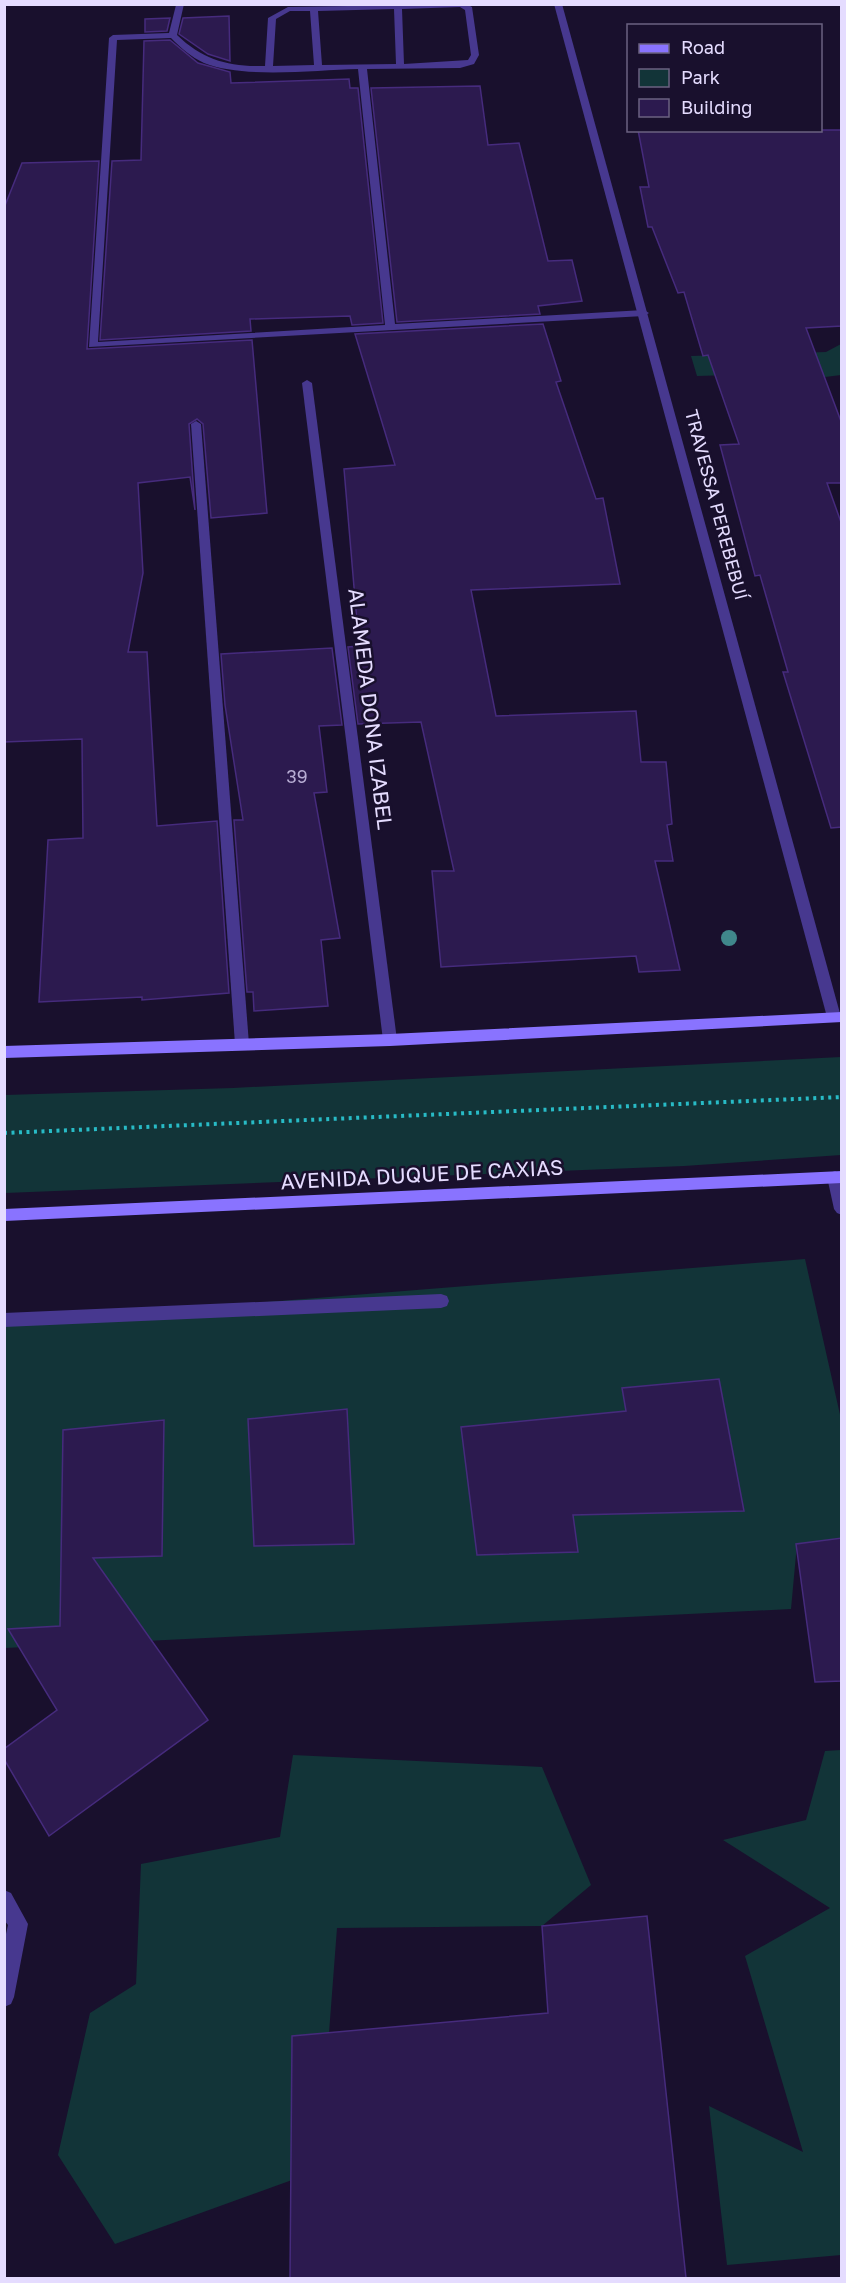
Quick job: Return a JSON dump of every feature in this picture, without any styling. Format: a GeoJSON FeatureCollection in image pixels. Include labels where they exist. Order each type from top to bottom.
{"type":"FeatureCollection","features":[{"type":"Feature","properties":{"kind":"main road"},"geometry":{"type":"LineString","coordinates":[[4,1052],[390,1040],[838,1017]]}},
{"type":"Feature","properties":{"kind":"main road","name":"AVENIDA DUQUE DE CAXIAS"},"geometry":{"type":"LineString","coordinates":[[4,1215],[838,1177]]}},
{"type":"Feature","properties":{"kind":"street","name":"TRAVESSA PEREBEBUÍ"},"geometry":{"type":"LineString","coordinates":[[558,4],[838,1017]]}},
{"type":"Feature","properties":{"kind":"street"},"geometry":{"type":"LineString","coordinates":[[173,34],[180,5]]}},
{"type":"Feature","properties":{"kind":"street"},"geometry":{"type":"LineString","coordinates":[[398,7],[400,66]]}},
{"type":"Feature","properties":{"kind":"street"},"geometry":{"type":"LineString","coordinates":[[270,69],[272,18],[288,9],[466,7],[469,9],[475,55],[471,62],[460,65],[270,69],[223,66],[201,60],[173,34],[113,38],[93,345],[644,313]]}},
{"type":"Feature","properties":{"kind":"street"},"geometry":{"type":"LineString","coordinates":[[314,8],[318,68]]}},
{"type":"Feature","properties":{"kind":"street"},"geometry":{"type":"LineString","coordinates":[[362,67],[390,329]]}},
{"type":"Feature","properties":{"kind":"street","name":"ALAMEDA DONA IZABEL"},"geometry":{"type":"LineString","coordinates":[[307,384],[390,1040]]}},
{"type":"Feature","properties":{"kind":"street"},"geometry":{"type":"LineString","coordinates":[[196,424],[242,1044]]}},
{"type":"Feature","properties":{"kind":"street"},"geometry":{"type":"LineString","coordinates":[[838,1177],[842,1209]]}},
{"type":"Feature","properties":{"kind":"street"},"geometry":{"type":"LineString","coordinates":[[4,1320],[441,1301]]}},
{"type":"Feature","properties":{"kind":"street"},"geometry":{"type":"LineString","coordinates":[[4,1900],[18,1924],[4,1997]]}},
{"type":"Feature","properties":{"kind":"path"},"geometry":{"type":"LineString","coordinates":[[4,1133],[842,1096]]}},
{"type":"Feature","properties":{"kind":"green space"},"geometry":{"type":"Polygon","coordinates":[[[841,344],[841,375],[825,377],[763,374],[697,376],[691,356],[826,352],[841,344]]]}},
{"type":"Feature","properties":{"kind":"green space"},"geometry":{"type":"Polygon","coordinates":[[[841,1057],[841,1155],[684,1166],[5,1193],[5,1095],[233,1088],[841,1057]]]}},
{"type":"Feature","properties":{"kind":"green space"},"geometry":{"type":"Polygon","coordinates":[[[805,1259],[841,1419],[841,1538],[797,1544],[791,1609],[5,1648],[4,1323],[805,1259]]]}},
{"type":"Feature","properties":{"kind":"green space"},"geometry":{"type":"Polygon","coordinates":[[[841,1750],[841,2255],[727,2265],[709,2106],[803,2152],[745,1956],[830,1908],[723,1840],[806,1820],[825,1751],[841,1750]]]}},
{"type":"Feature","properties":{"kind":"green space"},"geometry":{"type":"Polygon","coordinates":[[[293,1755],[542,1767],[591,1885],[542,1926],[337,1928],[329,2033],[293,2036],[292,2180],[115,2244],[58,2155],[90,2013],[136,1984],[141,1864],[280,1837],[293,1755]]]}},
{"type":"Feature","properties":{"kind":"building"},"geometry":{"type":"Polygon","coordinates":[[[229,16],[230,61],[208,54],[179,34],[183,18],[229,16]]]}},
{"type":"Feature","properties":{"kind":"building"},"geometry":{"type":"Polygon","coordinates":[[[170,18],[167,31],[145,32],[145,19],[170,18]]]}},
{"type":"Feature","properties":{"kind":"building"},"geometry":{"type":"Polygon","coordinates":[[[170,40],[198,63],[230,72],[231,83],[349,79],[350,88],[358,88],[383,323],[352,325],[350,316],[250,319],[251,331],[100,340],[112,161],[141,160],[144,41],[170,40]]]}},
{"type":"Feature","properties":{"kind":"building"},"geometry":{"type":"Polygon","coordinates":[[[480,86],[488,145],[519,143],[548,261],[572,260],[582,301],[538,306],[540,314],[397,322],[371,88],[480,86]]]}},
{"type":"Feature","properties":{"kind":"building"},"geometry":{"type":"Polygon","coordinates":[[[822,130],[842,130],[842,326],[806,328],[842,424],[842,483],[827,483],[842,525],[842,827],[831,828],[783,672],[788,672],[760,575],[755,576],[720,445],[739,444],[708,355],[703,356],[684,292],[678,293],[652,227],[648,227],[640,187],[649,187],[638,132],[822,132],[822,130]]]}},
{"type":"Feature","properties":{"kind":"building"},"geometry":{"type":"Polygon","coordinates":[[[99,161],[87,349],[252,340],[267,513],[211,518],[203,424],[197,419],[189,424],[195,510],[190,477],[138,483],[143,573],[128,652],[147,652],[157,826],[217,821],[229,993],[142,1000],[142,997],[39,1002],[48,840],[83,838],[82,739],[4,742],[4,208],[22,163],[99,161]]]}},
{"type":"Feature","properties":{"kind":"building"},"geometry":{"type":"Polygon","coordinates":[[[543,324],[561,381],[556,382],[596,499],[603,498],[620,584],[471,590],[496,716],[636,711],[641,762],[666,762],[672,824],[667,825],[673,861],[655,861],[680,970],[639,972],[636,956],[441,967],[432,871],[454,871],[421,722],[358,724],[348,647],[359,646],[344,469],[395,465],[355,334],[543,324]]]}},
{"type":"Feature","properties":{"kind":"building"},"geometry":{"type":"Polygon","coordinates":[[[332,648],[342,725],[319,726],[327,792],[314,793],[340,938],[321,940],[328,1006],[254,1011],[253,992],[247,992],[234,820],[243,820],[225,705],[221,654],[332,648]]]}},
{"type":"Feature","properties":{"kind":"building"},"geometry":{"type":"Polygon","coordinates":[[[719,1379],[744,1511],[573,1515],[578,1552],[477,1555],[461,1427],[626,1411],[622,1388],[719,1379]]]}},
{"type":"Feature","properties":{"kind":"building"},"geometry":{"type":"Polygon","coordinates":[[[347,1409],[354,1544],[254,1546],[248,1419],[347,1409]]]}},
{"type":"Feature","properties":{"kind":"building"},"geometry":{"type":"Polygon","coordinates":[[[164,1420],[162,1556],[93,1558],[208,1720],[49,1836],[4,1759],[4,1749],[57,1710],[8,1629],[60,1626],[63,1430],[164,1420]]]}},
{"type":"Feature","properties":{"kind":"building"},"geometry":{"type":"Polygon","coordinates":[[[842,1538],[842,1681],[815,1682],[796,1544],[842,1538]]]}},
{"type":"Feature","properties":{"kind":"building"},"geometry":{"type":"Polygon","coordinates":[[[647,1916],[686,2278],[290,2278],[292,2036],[548,2013],[542,1926],[647,1916]]]}}]}
